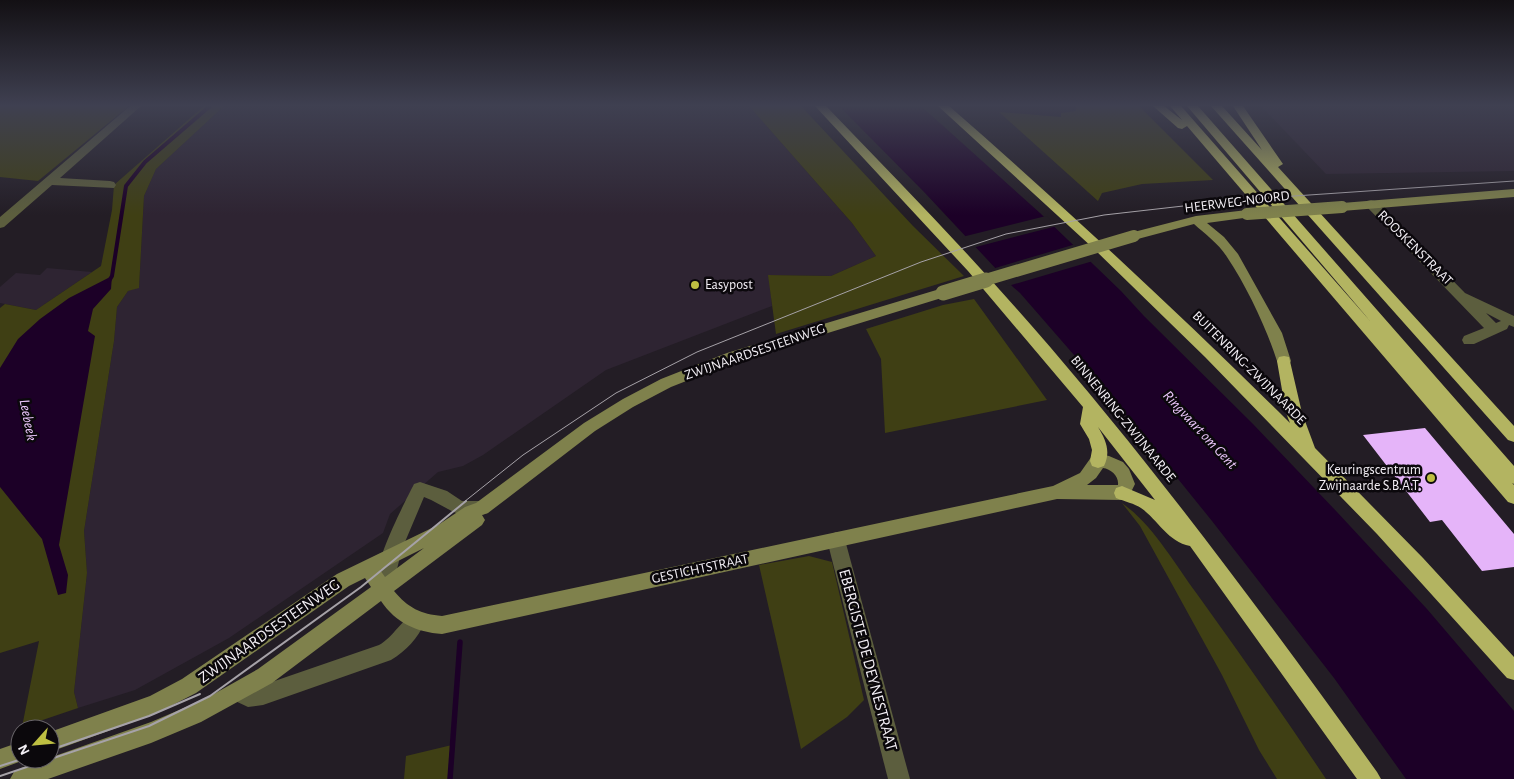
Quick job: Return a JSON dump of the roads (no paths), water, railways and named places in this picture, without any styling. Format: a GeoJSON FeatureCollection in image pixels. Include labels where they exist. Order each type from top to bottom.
{"type":"FeatureCollection","features":[{"type":"Feature","properties":{"kind":"highway","name":"BINNENRING-ZWIJNAARDE"},"geometry":{"type":"LineString","coordinates":[[854,142],[974,269],[1142,470],[1281,654],[1370,779]]}},
{"type":"Feature","properties":{"kind":"highway","name":"BUITENRING-ZWIJNAARDE"},"geometry":{"type":"LineString","coordinates":[[984,142],[1053,204],[1188,332],[1309,452],[1514,671]]}},
{"type":"Feature","properties":{"kind":"highway"},"geometry":{"type":"LineString","coordinates":[[1199,142],[1279,224]]}},
{"type":"Feature","properties":{"kind":"highway"},"geometry":{"type":"LineString","coordinates":[[1207,142],[1514,497]]}},
{"type":"Feature","properties":{"kind":"highway"},"geometry":{"type":"LineString","coordinates":[[1224,142],[1514,477]]}},
{"type":"Feature","properties":{"kind":"highway"},"geometry":{"type":"LineString","coordinates":[[1249,142],[1514,436]]}},
{"type":"Feature","properties":{"kind":"highway"},"geometry":{"type":"LineString","coordinates":[[1264,142],[1301,201]]}},
{"type":"Feature","properties":{"kind":"highway"},"geometry":{"type":"LineString","coordinates":[[1284,362],[1294,413],[1309,452]]}},
{"type":"Feature","properties":{"kind":"highway"},"geometry":{"type":"LineString","coordinates":[[1090,408],[1088,424],[1097,438],[1100,450],[1098,461]]}},
{"type":"Feature","properties":{"kind":"highway"},"geometry":{"type":"LineString","coordinates":[[1122,493],[1147,503],[1171,527],[1199,545]]}},
{"type":"Feature","properties":{"kind":"street"},"geometry":{"type":"LineString","coordinates":[[0,224],[92,142]]}},
{"type":"Feature","properties":{"kind":"street"},"geometry":{"type":"LineString","coordinates":[[49,182],[110,186]]}},
{"type":"Feature","properties":{"kind":"street","name":"HEERWEG-NOORD"},"geometry":{"type":"LineString","coordinates":[[943,293],[1134,236],[1196,220],[1247,214],[1514,193]]}},
{"type":"Feature","properties":{"kind":"street","name":"ROOSKENSTRAAT"},"geometry":{"type":"LineString","coordinates":[[1372,204],[1493,329]]}},
{"type":"Feature","properties":{"kind":"street"},"geometry":{"type":"LineString","coordinates":[[1196,220],[1220,240],[1232,254],[1275,333],[1284,362]]}},
{"type":"Feature","properties":{"kind":"street","name":"ROOSKENSTRAAT"},"geometry":{"type":"LineString","coordinates":[[1458,292],[1514,321]]}},
{"type":"Feature","properties":{"kind":"street","name":"ZWIJNAARDSESTEENWEG"},"geometry":{"type":"LineString","coordinates":[[60,738],[155,704],[189,686],[322,592],[444,530],[471,512],[482,508],[594,425],[654,389],[724,360],[943,293]]}},
{"type":"Feature","properties":{"kind":"street","name":"ROOSKENSTRAAT"},"geometry":{"type":"LineString","coordinates":[[1469,340],[1514,321]]}},
{"type":"Feature","properties":{"kind":"street"},"geometry":{"type":"LineString","coordinates":[[1098,461],[1112,463],[1123,472],[1128,484],[1122,493]]}},
{"type":"Feature","properties":{"kind":"street","name":"GESTICHTSTRAAT"},"geometry":{"type":"LineString","coordinates":[[1058,492],[1066,486],[1087,478],[1094,472],[1098,461]]}},
{"type":"Feature","properties":{"kind":"street"},"geometry":{"type":"LineString","coordinates":[[383,589],[389,557],[404,520],[420,489],[441,496],[458,507],[465,509],[482,508]]}},
{"type":"Feature","properties":{"kind":"street","name":"GESTICHTSTRAAT"},"geometry":{"type":"LineString","coordinates":[[416,622],[428,625],[462,622],[1058,492],[1070,493],[1096,490],[1122,493]]}},
{"type":"Feature","properties":{"kind":"street","name":"ZWIJNAARDSESTEENWEG"},"geometry":{"type":"LineString","coordinates":[[21,779],[164,727],[193,715],[238,692],[265,676],[478,518],[482,508]]}},
{"type":"Feature","properties":{"kind":"street","name":"EBERGISTE DE DEYNESTRAAT"},"geometry":{"type":"LineString","coordinates":[[836,540],[900,779]]}},
{"type":"Feature","properties":{"kind":"street"},"geometry":{"type":"LineString","coordinates":[[238,692],[248,697],[263,695],[395,648],[416,622],[401,612],[368,567]]}},
{"type":"Feature","properties":{"kind":"water","name":"Ringvaart om Gent"},"geometry":{"type":"Polygon","coordinates":[[[875,142],[961,142],[1040,213],[1121,291],[1337,512],[1427,609],[1514,711],[1514,779],[1406,779],[1334,678],[1212,521],[1128,417],[1020,293],[875,142]]]}},
{"type":"Feature","properties":{"kind":"water"},"geometry":{"type":"Polygon","coordinates":[[[112,276],[111,289],[93,309],[88,331],[95,336],[59,545],[68,575],[66,593],[58,595],[42,539],[0,487],[0,368],[18,339],[40,319],[69,298],[112,276]]]}},
{"type":"Feature","properties":{"kind":"waterway","name":"Leebeek"},"geometry":{"type":"LineString","coordinates":[[109,281],[112,276],[126,186],[145,162],[168,142]]}},
{"type":"Feature","properties":{"kind":"waterway"},"geometry":{"type":"LineString","coordinates":[[450,779],[460,642]]}},
{"type":"Feature","properties":{"kind":"tram line"},"geometry":{"type":"LineString","coordinates":[[464,502],[523,455],[616,393],[697,352],[921,262],[1006,234],[1104,215],[1236,200],[1514,181]]}},
{"type":"Feature","properties":{"kind":"tram line"},"geometry":{"type":"LineString","coordinates":[[0,776],[149,726],[210,696],[361,587],[466,501]]}},
{"type":"Feature","properties":{"kind":"tram line"},"geometry":{"type":"LineString","coordinates":[[60,747],[149,716],[200,694]]}},
{"type":"Feature","properties":{"kind":"tram line"},"geometry":{"type":"LineString","coordinates":[[0,766],[10,763]]}},
{"type":"Feature","properties":{"kind":"place","name":"Easypost"},"geometry":{"type":"Point","coordinates":[695,285]}},
{"type":"Feature","properties":{"kind":"place","name":"Keuringscentrum Zwijnaarde S.B.A.T."},"geometry":{"type":"Point","coordinates":[1431,478]}}]}
